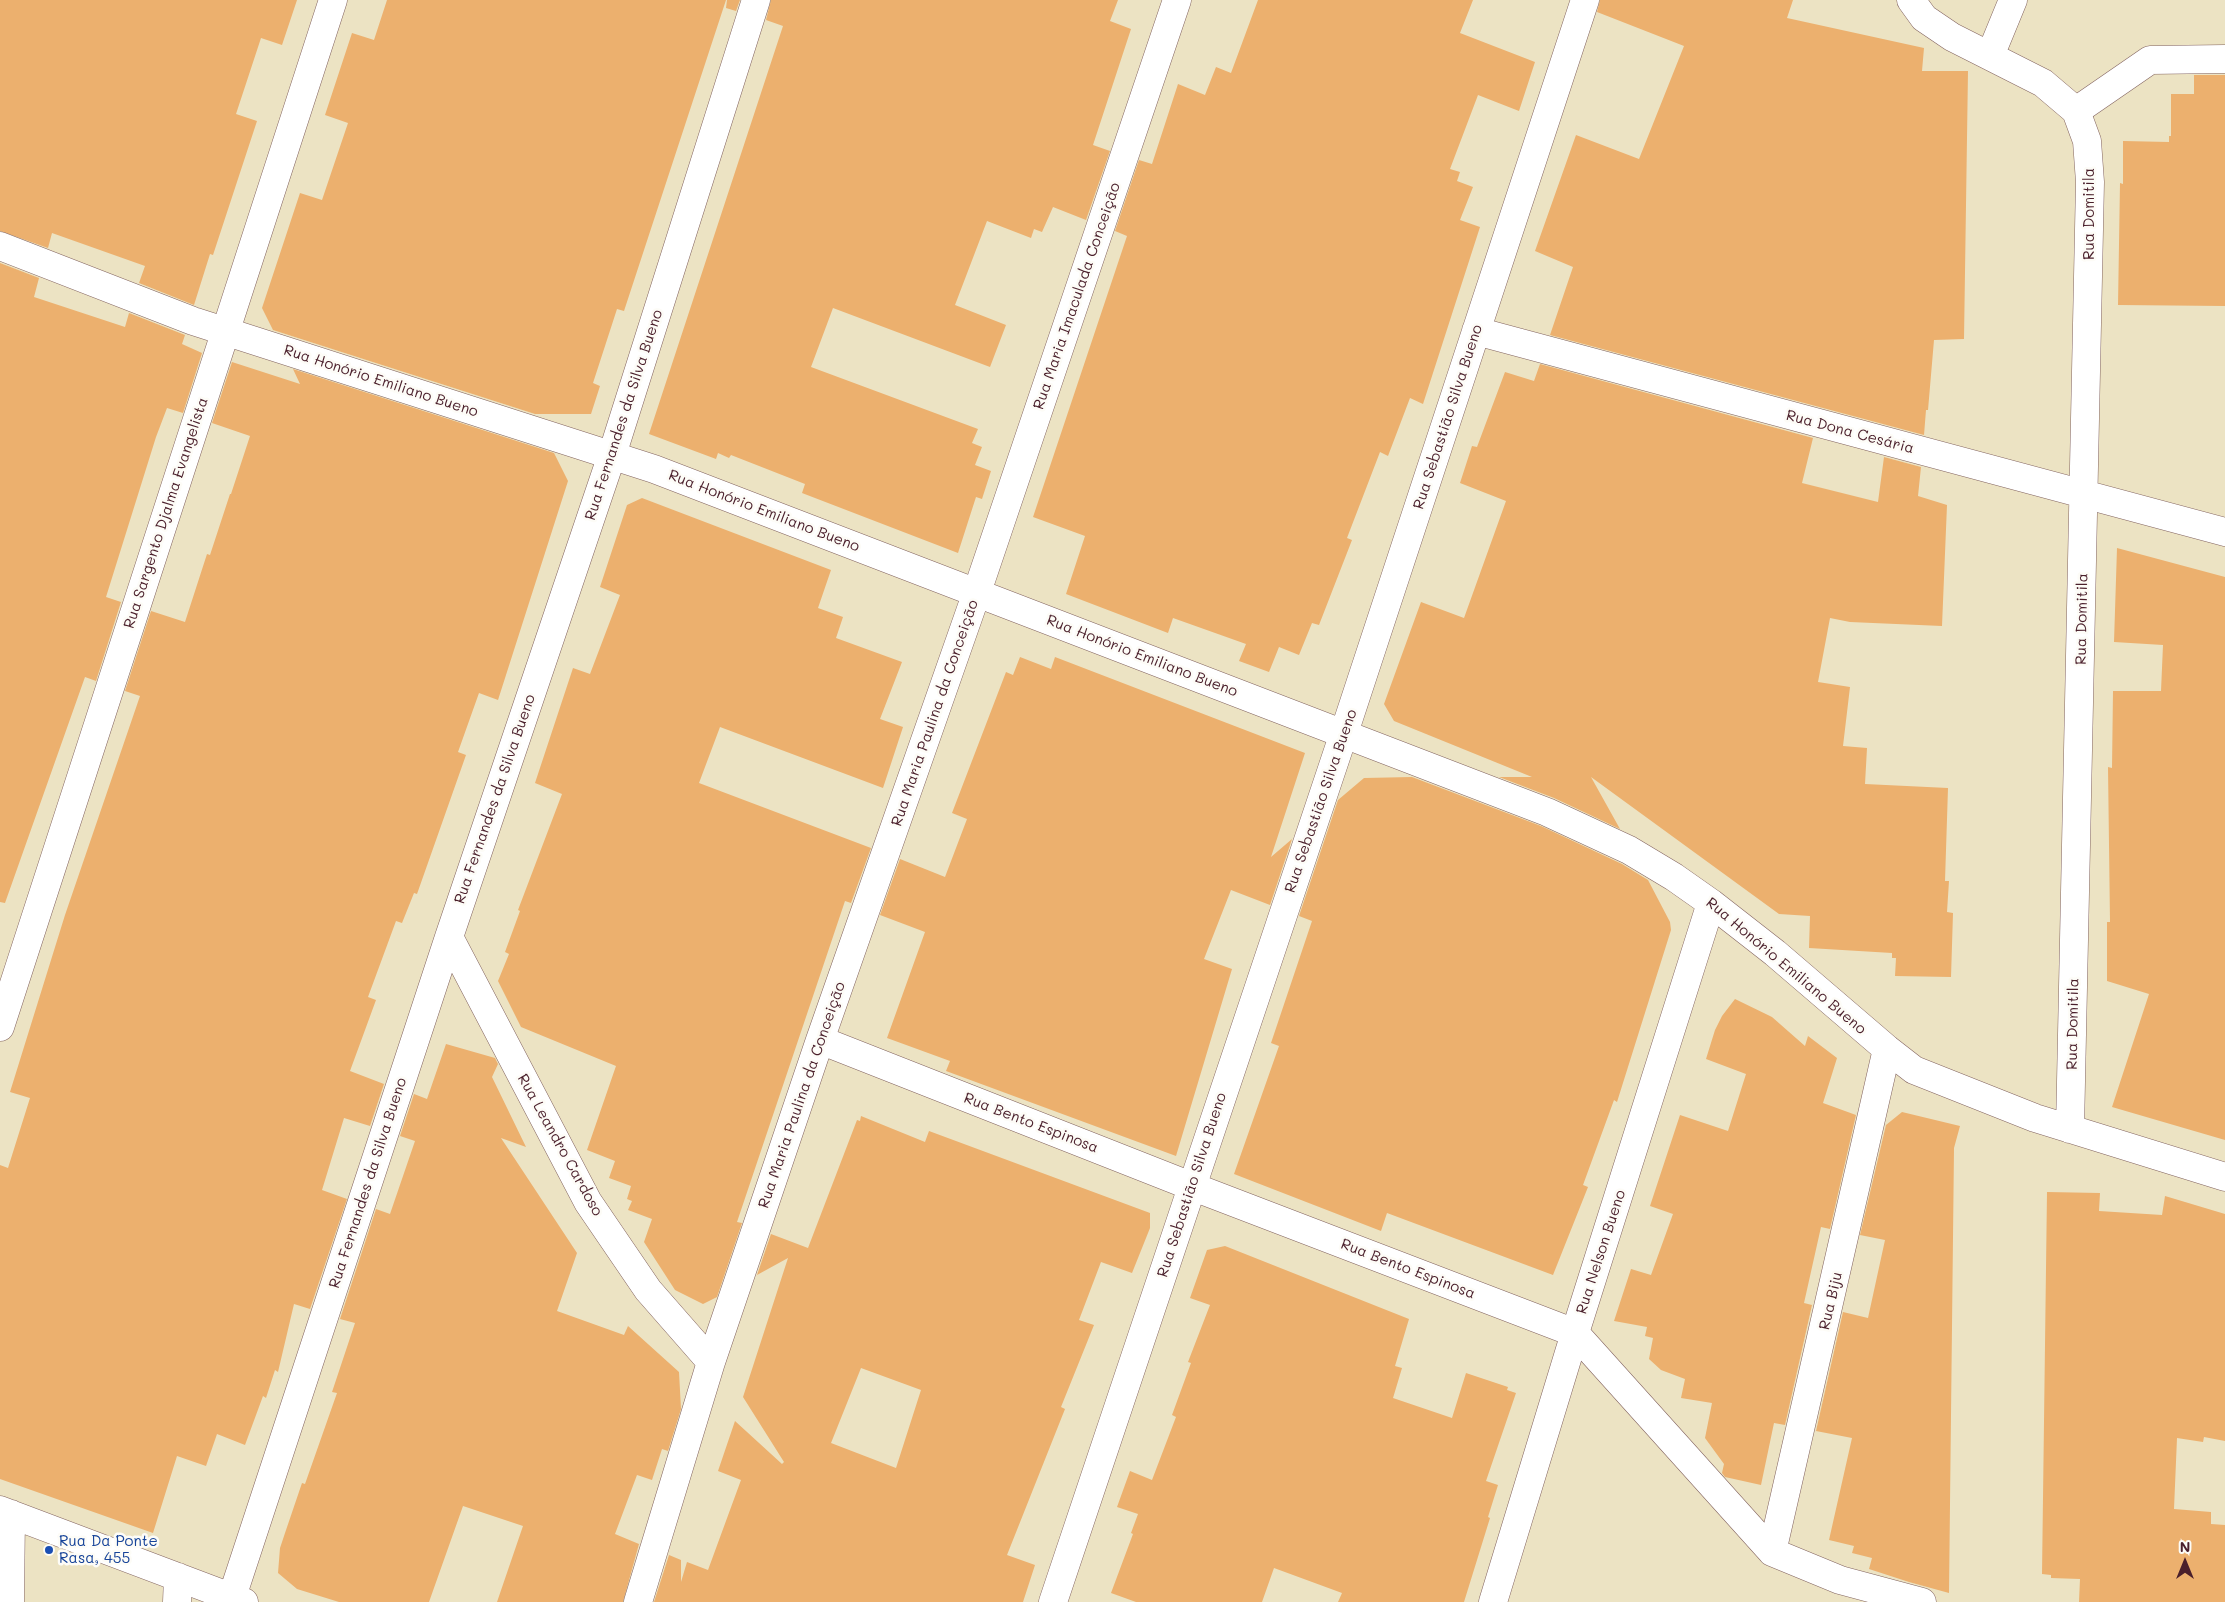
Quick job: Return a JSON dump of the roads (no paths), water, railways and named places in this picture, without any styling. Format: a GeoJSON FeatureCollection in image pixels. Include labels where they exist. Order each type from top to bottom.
{"type":"FeatureCollection","features":[{"type":"Feature","properties":{"kind":"street","name":"Rua Sargento Djalma Evangelista"},"geometry":{"type":"LineString","coordinates":[[0,1027],[333,0]]}},
{"type":"Feature","properties":{"kind":"street","name":"Rua Fernandes da Silva Bueno"},"geometry":{"type":"LineString","coordinates":[[238,1600],[449,936],[612,455],[756,0]]}},
{"type":"Feature","properties":{"kind":"street","name":"Rua Maria Imaculada Conceição"},"geometry":{"type":"LineString","coordinates":[[977,592],[1177,0]]}},
{"type":"Feature","properties":{"kind":"street","name":"Rua Sebastião Silva Bueno"},"geometry":{"type":"LineString","coordinates":[[1053,1602],[1344,734],[1585,0]]}},
{"type":"Feature","properties":{"kind":"street"},"geometry":{"type":"LineString","coordinates":[[1911,0],[1924,18],[1952,37],[2043,83],[2076,111],[2150,60],[2225,59]]}},
{"type":"Feature","properties":{"kind":"street"},"geometry":{"type":"LineString","coordinates":[[1990,56],[2013,0]]}},
{"type":"Feature","properties":{"kind":"street","name":"Rua Domitila"},"geometry":{"type":"LineString","coordinates":[[2070,1129],[2085,494],[2090,182],[2086,141],[2076,111]]}},
{"type":"Feature","properties":{"kind":"street","name":"Rua Honório Emiliano Bueno"},"geometry":{"type":"LineString","coordinates":[[0,246],[225,331],[654,469],[1547,812],[1629,850],[1711,902],[1775,953],[1914,1070],[2035,1118],[2225,1177]]}},
{"type":"Feature","properties":{"kind":"street","name":"Rua Dona Cesária"},"geometry":{"type":"LineString","coordinates":[[1476,331],[2225,532]]}},
{"type":"Feature","properties":{"kind":"street","name":"Rua Maria Paulina da Conceição"},"geometry":{"type":"LineString","coordinates":[[638,1602],[711,1362],[820,1040],[977,592]]}},
{"type":"Feature","properties":{"kind":"street","name":"Rua Nelson Bueno"},"geometry":{"type":"LineString","coordinates":[[1494,1602],[1711,902]]}},
{"type":"Feature","properties":{"kind":"street","name":"Rua Leandro Cardoso"},"geometry":{"type":"LineString","coordinates":[[449,936],[588,1202],[648,1290],[711,1362]]}},
{"type":"Feature","properties":{"kind":"street","name":"Rua Bento Espinosa"},"geometry":{"type":"LineString","coordinates":[[820,1040],[1191,1186],[1576,1333],[1772,1552],[1840,1580],[1922,1602]]}},
{"type":"Feature","properties":{"kind":"street","name":"Rua Biju"},"geometry":{"type":"LineString","coordinates":[[1772,1552],[1887,1049]]}},
{"type":"Feature","properties":{"kind":"street"},"geometry":{"type":"LineString","coordinates":[[10,1602],[6,1512],[177,1590],[238,1600]]}},
{"type":"Feature","properties":{"kind":"place","name":"Rua Da Ponte Rasa, 455"},"geometry":{"type":"Point","coordinates":[49,1550]}}]}
